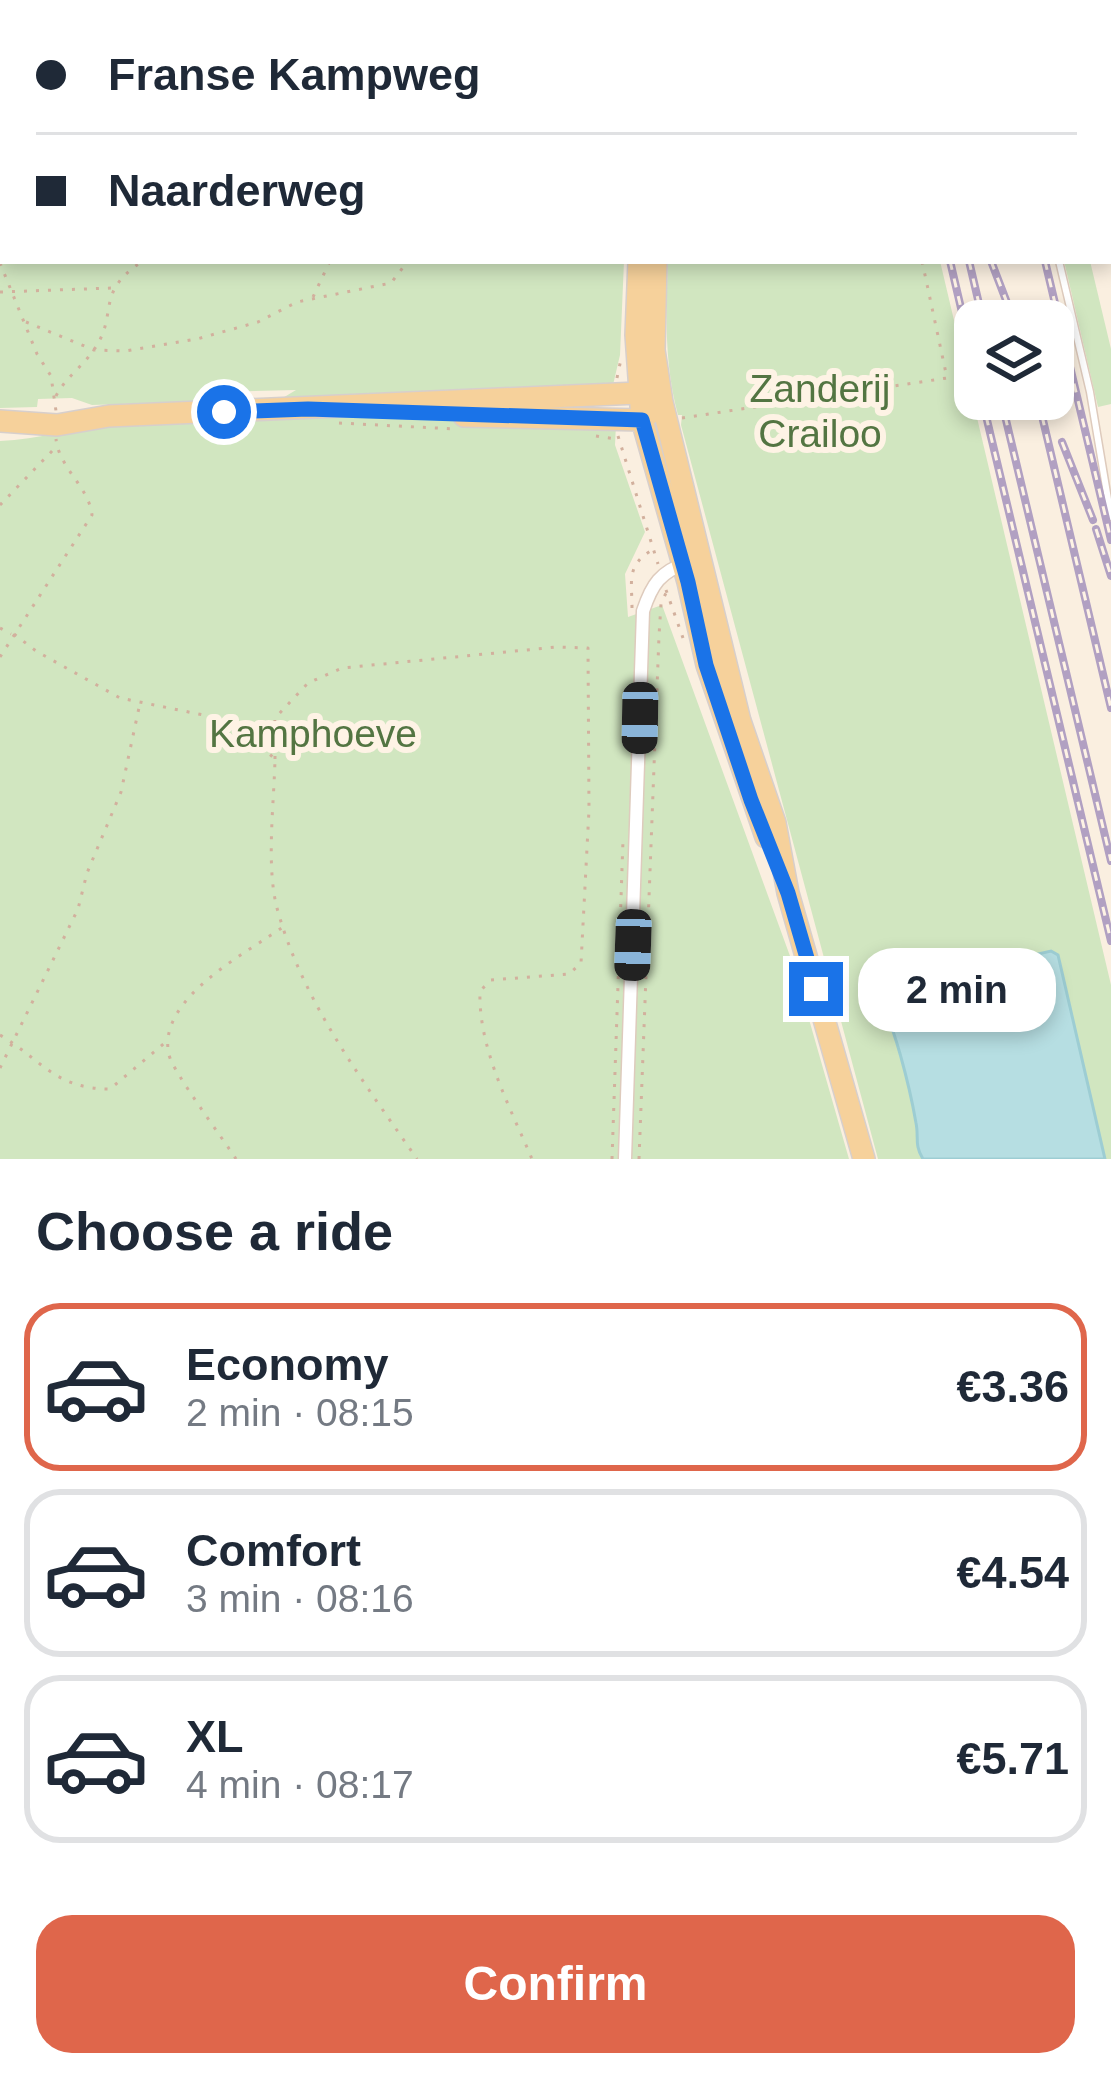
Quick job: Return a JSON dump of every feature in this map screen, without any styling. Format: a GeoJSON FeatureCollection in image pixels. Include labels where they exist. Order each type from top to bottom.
{"type":"FeatureCollection","features":[{"type":"Feature","properties":{"kind":"main road"},"geometry":{"type":"LineString","coordinates":[[639,264],[642,420],[775,823],[788,893],[864,1159]]}},
{"type":"Feature","properties":{"kind":"main road"},"geometry":{"type":"LineString","coordinates":[[656,264],[654,350],[692,561]]}},
{"type":"Feature","properties":{"kind":"main road"},"geometry":{"type":"LineString","coordinates":[[109,416],[638,393],[664,411]]}},
{"type":"Feature","properties":{"kind":"main road"},"geometry":{"type":"LineString","coordinates":[[308,409],[642,420],[664,411]]}},
{"type":"Feature","properties":{"kind":"street"},"geometry":{"type":"LineString","coordinates":[[625,1159],[643,611],[651,585],[692,561]]}},
{"type":"Feature","properties":{"kind":"lane"},"geometry":{"type":"LineString","coordinates":[[1060,264],[1090,392],[1111,517]]}},
{"type":"Feature","properties":{"kind":"path"},"geometry":{"type":"LineString","coordinates":[[1,264],[51,376],[55,398],[105,332],[113,288],[137,264]]}},
{"type":"Feature","properties":{"kind":"path"},"geometry":{"type":"LineString","coordinates":[[312,298],[328,264]]}},
{"type":"Feature","properties":{"kind":"path"},"geometry":{"type":"LineString","coordinates":[[24,321],[94,350],[126,351],[197,339],[258,322],[312,298],[392,283],[407,264]]}},
{"type":"Feature","properties":{"kind":"path"},"geometry":{"type":"LineString","coordinates":[[664,411],[947,378],[923,264]]}},
{"type":"Feature","properties":{"kind":"path"},"geometry":{"type":"LineString","coordinates":[[0,292],[113,288]]}},
{"type":"Feature","properties":{"kind":"path"},"geometry":{"type":"LineString","coordinates":[[328,423],[462,429]]}},
{"type":"Feature","properties":{"kind":"path"},"geometry":{"type":"LineString","coordinates":[[591,436],[618,439],[653,549],[633,567],[632,609]]}},
{"type":"Feature","properties":{"kind":"path"},"geometry":{"type":"LineString","coordinates":[[0,657],[92,515],[91,500],[74,482],[56,448],[56,438]]}},
{"type":"Feature","properties":{"kind":"path"},"geometry":{"type":"LineString","coordinates":[[0,505],[56,448]]}},
{"type":"Feature","properties":{"kind":"path"},"geometry":{"type":"LineString","coordinates":[[639,1159],[659,636],[661,604],[667,592],[682,635]]}},
{"type":"Feature","properties":{"kind":"path"},"geometry":{"type":"LineString","coordinates":[[0,628],[90,682],[140,703],[218,718],[275,759]]}},
{"type":"Feature","properties":{"kind":"path"},"geometry":{"type":"LineString","coordinates":[[417,1159],[354,1069],[310,994],[276,905],[275,718],[308,683],[342,668],[588,648],[589,810],[581,963],[569,974],[491,980],[480,991],[479,1009],[496,1074],[532,1159]]}},
{"type":"Feature","properties":{"kind":"path"},"geometry":{"type":"LineString","coordinates":[[0,1068],[78,909],[87,873],[121,791],[140,703]]}},
{"type":"Feature","properties":{"kind":"path"},"geometry":{"type":"LineString","coordinates":[[236,1159],[169,1057],[170,1029],[190,993],[284,926]]}},
{"type":"Feature","properties":{"kind":"path"},"geometry":{"type":"LineString","coordinates":[[0,1035],[64,1082],[86,1089],[110,1089],[170,1039]]}},
{"type":"Feature","properties":{"kind":"green space"},"geometry":{"type":"Polygon","coordinates":[[[0,264],[624,264],[620,355],[613,385],[281,399],[296,390],[218,392],[216,401],[92,405],[72,398],[38,399],[37,407],[0,408],[0,264]]]}},
{"type":"Feature","properties":{"kind":"green space","name":"Zanderij Crailoo"},"geometry":{"type":"Polygon","coordinates":[[[668,264],[941,264],[954,320],[954,420],[978,420],[1111,985],[1111,1159],[878,1159],[670,376],[668,264]]]}},
{"type":"Feature","properties":{"kind":"green space"},"geometry":{"type":"Polygon","coordinates":[[[1065,264],[1091,264],[1111,349],[1111,404],[1098,407],[1065,264]]]}},
{"type":"Feature","properties":{"kind":"green space","name":"Kamphoeve"},"geometry":{"type":"Polygon","coordinates":[[[339,414],[616,424],[615,445],[645,532],[625,574],[628,617],[662,605],[794,967],[849,1159],[0,1159],[0,441],[140,423],[339,414]]]}},
{"type":"Feature","properties":{"kind":"water"},"geometry":{"type":"Polygon","coordinates":[[[1051,951],[1058,955],[1105,1159],[923,1159],[900,1056],[876,997],[929,979],[1051,951]]]}},
{"type":"Feature","properties":{"kind":"railway"},"geometry":{"type":"LineString","coordinates":[[951,264],[959,300]]}},
{"type":"Feature","properties":{"kind":"railway"},"geometry":{"type":"LineString","coordinates":[[970,264],[978,300]]}},
{"type":"Feature","properties":{"kind":"railway"},"geometry":{"type":"LineString","coordinates":[[992,264],[1006,300]]}},
{"type":"Feature","properties":{"kind":"railway"},"geometry":{"type":"LineString","coordinates":[[1046,264],[1111,540]]}},
{"type":"Feature","properties":{"kind":"railway"},"geometry":{"type":"LineString","coordinates":[[987,420],[1111,941]]}},
{"type":"Feature","properties":{"kind":"railway"},"geometry":{"type":"LineString","coordinates":[[1006,420],[1111,861]]}},
{"type":"Feature","properties":{"kind":"railway"},"geometry":{"type":"LineString","coordinates":[[1043,420],[1111,708]]}},
{"type":"Feature","properties":{"kind":"railway"},"geometry":{"type":"LineString","coordinates":[[1062,442],[1093,520]]}},
{"type":"Feature","properties":{"kind":"railway"},"geometry":{"type":"LineString","coordinates":[[1096,529],[1111,576]]}},
{"type":"Feature","properties":{"kind":"route"},"geometry":{"type":"LineString","coordinates":[[224,412],[308,409],[642,420],[706,665],[788,893],[816,989]]}}]}
